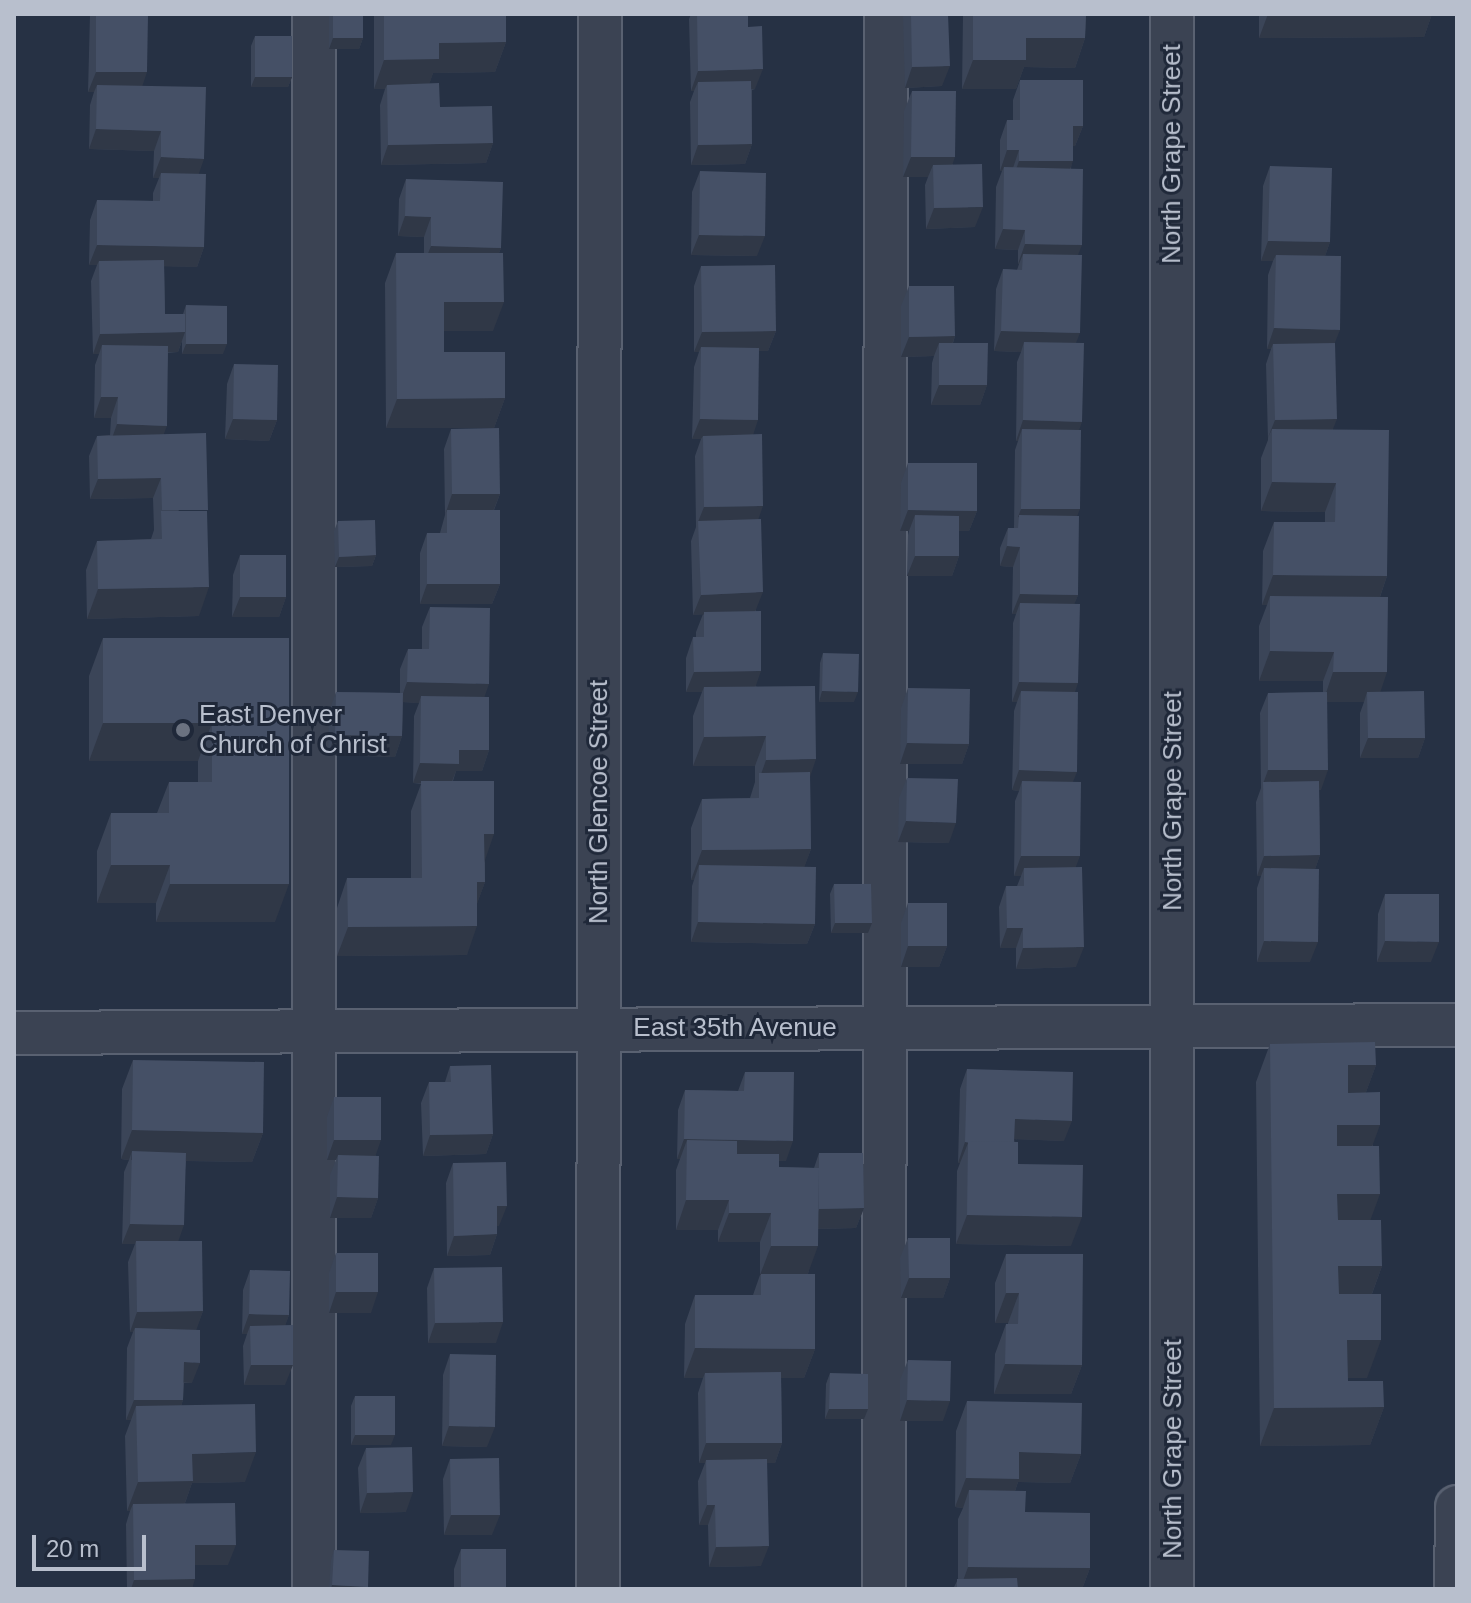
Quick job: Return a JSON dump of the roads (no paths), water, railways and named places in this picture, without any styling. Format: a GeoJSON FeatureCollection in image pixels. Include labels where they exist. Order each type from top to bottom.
{"type":"FeatureCollection","features":[{"type":"Feature","properties":{"kind":"street"},"geometry":{"type":"LineString","coordinates":[[314,14],[314,1589]]}},
{"type":"Feature","properties":{"kind":"street","name":"North Glencoe Street"},"geometry":{"type":"LineString","coordinates":[[598,1589],[600,14]]}},
{"type":"Feature","properties":{"kind":"street"},"geometry":{"type":"LineString","coordinates":[[884,1589],[886,14]]}},
{"type":"Feature","properties":{"kind":"street","name":"North Grape Street"},"geometry":{"type":"LineString","coordinates":[[1172,14],[1172,1589]]}},
{"type":"Feature","properties":{"kind":"street","name":"East 35th Avenue"},"geometry":{"type":"LineString","coordinates":[[14,1033],[1457,1025]]}},
{"type":"Feature","properties":{"kind":"street"},"geometry":{"type":"LineString","coordinates":[[1456,1589],[1457,1507]]}},
{"type":"Feature","properties":{"kind":"place","name":"East Denver Church of Christ"},"geometry":{"type":"Point","coordinates":[183,730]}}]}
